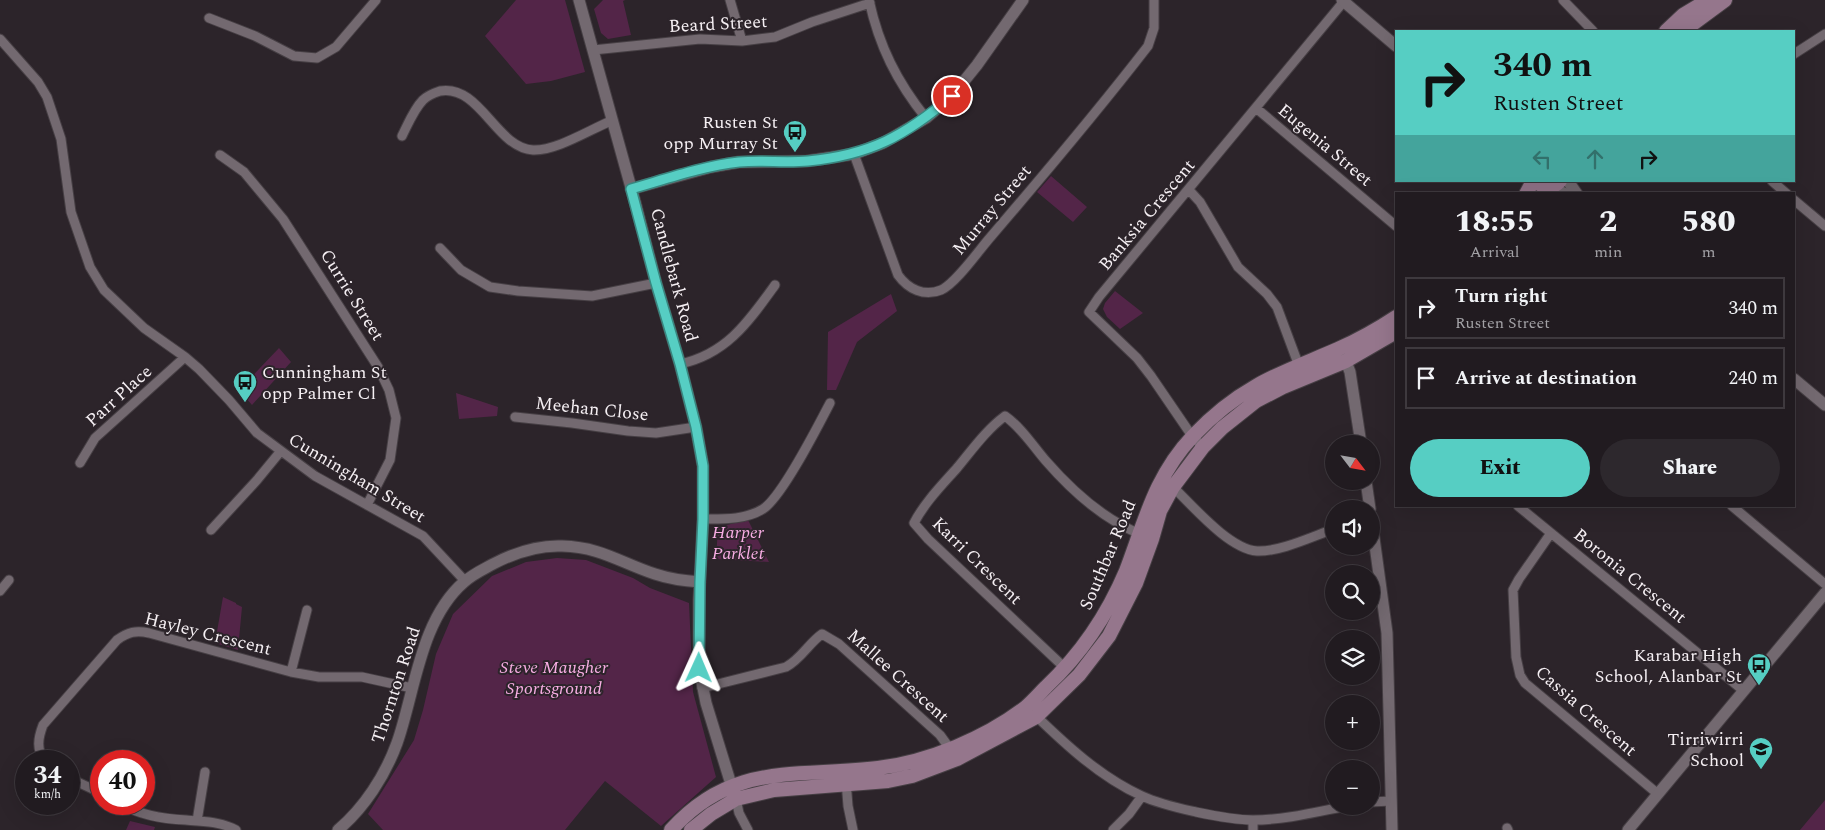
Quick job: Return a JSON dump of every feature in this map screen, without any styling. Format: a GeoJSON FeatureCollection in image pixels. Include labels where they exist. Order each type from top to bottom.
{"type":"FeatureCollection","features":[{"type":"Feature","properties":{"kind":"main road"},"geometry":{"type":"LineString","coordinates":[[1667,30],[1683,15],[1708,0]]}},
{"type":"Feature","properties":{"kind":"main road"},"geometry":{"type":"LineString","coordinates":[[1684,30],[1725,0]]}},
{"type":"Feature","properties":{"kind":"main road"},"geometry":{"type":"LineString","coordinates":[[1536,182],[1550,187]]}},
{"type":"Feature","properties":{"kind":"main road","name":"Southbar Road"},"geometry":{"type":"LineString","coordinates":[[1031,712],[1083,648],[1104,616],[1124,574],[1161,478],[1192,436],[1232,401],[1255,386],[1299,366],[1344,354],[1395,318]]}},
{"type":"Feature","properties":{"kind":"main road","name":"Southbar Road"},"geometry":{"type":"LineString","coordinates":[[691,830],[734,792],[846,786],[912,776],[954,754],[991,729],[1031,712],[1079,675],[1109,636],[1134,590],[1160,511],[1173,487],[1203,447],[1222,428],[1256,401],[1344,354],[1395,332]]}},
{"type":"Feature","properties":{"kind":"main road","name":"Southbar Road"},"geometry":{"type":"LineString","coordinates":[[671,830],[703,802],[778,774],[878,768],[954,754]]}},
{"type":"Feature","properties":{"kind":"street"},"geometry":{"type":"LineString","coordinates":[[209,18],[255,36],[294,56],[317,58],[336,47],[376,0]]}},
{"type":"Feature","properties":{"kind":"street","name":"Candlebark Road"},"geometry":{"type":"LineString","coordinates":[[579,0],[696,427],[703,466],[699,668],[702,688],[734,792]]}},
{"type":"Feature","properties":{"kind":"street"},"geometry":{"type":"LineString","coordinates":[[730,0],[742,41]]}},
{"type":"Feature","properties":{"kind":"street"},"geometry":{"type":"LineString","coordinates":[[631,189],[711,167],[739,162],[807,161],[854,154],[883,143],[926,118],[952,96],[977,66],[1023,0]]}},
{"type":"Feature","properties":{"kind":"street","name":"Murray Street"},"geometry":{"type":"LineString","coordinates":[[854,154],[898,275],[906,285],[916,290],[926,292],[941,290],[954,279],[1006,219],[1148,46],[1154,28],[1154,0]]}},
{"type":"Feature","properties":{"kind":"street"},"geometry":{"type":"LineString","coordinates":[[1563,0],[1592,30]]}},
{"type":"Feature","properties":{"kind":"street"},"geometry":{"type":"LineString","coordinates":[[1343,1],[1395,45]]}},
{"type":"Feature","properties":{"kind":"street","name":"Banksia Crescent"},"geometry":{"type":"LineString","coordinates":[[1203,447],[1192,436],[1144,367],[1123,343],[1089,312],[1099,297],[1343,1]]}},
{"type":"Feature","properties":{"kind":"street"},"geometry":{"type":"LineString","coordinates":[[869,2],[876,32],[892,67],[909,98],[926,118]]}},
{"type":"Feature","properties":{"kind":"street","name":"Beard Street"},"geometry":{"type":"LineString","coordinates":[[593,50],[700,39],[742,41],[776,37],[869,2]]}},
{"type":"Feature","properties":{"kind":"street"},"geometry":{"type":"LineString","coordinates":[[1795,53],[1825,34]]}},
{"type":"Feature","properties":{"kind":"street","name":"Cunningham Street"},"geometry":{"type":"LineString","coordinates":[[0,39],[38,82],[47,96],[61,139],[71,212],[90,267],[104,290],[144,328],[185,357],[210,379],[257,433],[280,452],[315,476],[423,536],[465,581]]}},
{"type":"Feature","properties":{"kind":"street"},"geometry":{"type":"LineString","coordinates":[[402,136],[423,100],[434,93],[448,90],[459,92],[469,99],[519,146],[532,150],[552,148],[611,121]]}},
{"type":"Feature","properties":{"kind":"street","name":"Eugenia Street"},"geometry":{"type":"LineString","coordinates":[[1256,108],[1395,225]]}},
{"type":"Feature","properties":{"kind":"street","name":"Currie Street"},"geometry":{"type":"LineString","coordinates":[[220,155],[244,172],[283,219],[378,367],[389,390],[396,418],[390,460],[367,505]]}},
{"type":"Feature","properties":{"kind":"street"},"geometry":{"type":"LineString","coordinates":[[1773,182],[1785,192]]}},
{"type":"Feature","properties":{"kind":"street"},"geometry":{"type":"LineString","coordinates":[[1189,190],[1202,205],[1238,267],[1267,294],[1277,307],[1299,366]]}},
{"type":"Feature","properties":{"kind":"street"},"geometry":{"type":"LineString","coordinates":[[1795,201],[1825,226]]}},
{"type":"Feature","properties":{"kind":"street"},"geometry":{"type":"LineString","coordinates":[[440,248],[461,270],[490,287],[518,291],[592,296],[656,283]]}},
{"type":"Feature","properties":{"kind":"street"},"geometry":{"type":"LineString","coordinates":[[680,364],[701,359],[731,339],[745,325],[775,285]]}},
{"type":"Feature","properties":{"kind":"street"},"geometry":{"type":"LineString","coordinates":[[1344,354],[1353,384],[1360,435]]}},
{"type":"Feature","properties":{"kind":"street","name":"Parr Place"},"geometry":{"type":"LineString","coordinates":[[80,464],[95,438],[185,357]]}},
{"type":"Feature","properties":{"kind":"street"},"geometry":{"type":"LineString","coordinates":[[1795,380],[1825,405]]}},
{"type":"Feature","properties":{"kind":"street"},"geometry":{"type":"LineString","coordinates":[[703,519],[726,519],[750,515],[764,508],[777,495],[830,403]]}},
{"type":"Feature","properties":{"kind":"street","name":"Karri Crescent"},"geometry":{"type":"LineString","coordinates":[[1066,668],[928,539],[914,523],[917,518],[986,433],[1005,416],[1022,431],[1058,474],[1079,495],[1116,523],[1152,539]]}},
{"type":"Feature","properties":{"kind":"street","name":"Meehan Close"},"geometry":{"type":"LineString","coordinates":[[515,417],[656,433],[696,427]]}},
{"type":"Feature","properties":{"kind":"street"},"geometry":{"type":"LineString","coordinates":[[211,530],[258,480],[280,452]]}},
{"type":"Feature","properties":{"kind":"street"},"geometry":{"type":"LineString","coordinates":[[1173,487],[1218,530],[1242,548],[1257,551],[1272,550],[1325,532]]}},
{"type":"Feature","properties":{"kind":"street","name":"Boronia Crescent"},"geometry":{"type":"LineString","coordinates":[[1519,507],[1744,691]]}},
{"type":"Feature","properties":{"kind":"street"},"geometry":{"type":"LineString","coordinates":[[1733,507],[1825,584]]}},
{"type":"Feature","properties":{"kind":"street","name":"Cassia Crescent"},"geometry":{"type":"LineString","coordinates":[[1551,533],[1513,590],[1516,657],[1520,675],[1525,683],[1658,794]]}},
{"type":"Feature","properties":{"kind":"street","name":"Thornton Road"},"geometry":{"type":"LineString","coordinates":[[338,830],[358,810],[378,782],[387,765],[396,744],[419,663],[435,622],[465,581],[506,557],[525,551],[561,546],[600,552],[654,574],[700,582]]}},
{"type":"Feature","properties":{"kind":"street"},"geometry":{"type":"LineString","coordinates":[[1376,555],[1387,633],[1392,830]]}},
{"type":"Feature","properties":{"kind":"street"},"geometry":{"type":"LineString","coordinates":[[0,591],[9,580]]}},
{"type":"Feature","properties":{"kind":"street"},"geometry":{"type":"LineString","coordinates":[[1628,830],[1825,593]]}},
{"type":"Feature","properties":{"kind":"street"},"geometry":{"type":"LineString","coordinates":[[291,672],[307,610]]}},
{"type":"Feature","properties":{"kind":"street","name":"Hayley Crescent"},"geometry":{"type":"LineString","coordinates":[[39,750],[39,736],[43,725],[117,640],[125,634],[141,631],[319,678],[362,677],[412,688]]}},
{"type":"Feature","properties":{"kind":"street","name":"Mallee Crescent"},"geometry":{"type":"LineString","coordinates":[[702,688],[786,667],[794,662],[822,634],[837,642],[940,736],[954,754]]}},
{"type":"Feature","properties":{"kind":"street"},"geometry":{"type":"LineString","coordinates":[[1031,712],[1054,734],[1101,772],[1142,796],[1214,816],[1253,820],[1325,810]]}},
{"type":"Feature","properties":{"kind":"street"},"geometry":{"type":"LineString","coordinates":[[846,770],[846,786],[852,830]]}},
{"type":"Feature","properties":{"kind":"street"},"geometry":{"type":"LineString","coordinates":[[197,821],[205,772]]}},
{"type":"Feature","properties":{"kind":"street"},"geometry":{"type":"LineString","coordinates":[[734,792],[739,813],[748,830]]}},
{"type":"Feature","properties":{"kind":"street"},"geometry":{"type":"LineString","coordinates":[[1113,830],[1129,814],[1142,796]]}},
{"type":"Feature","properties":{"kind":"street"},"geometry":{"type":"LineString","coordinates":[[1380,802],[1391,801]]}},
{"type":"Feature","properties":{"kind":"street"},"geometry":{"type":"LineString","coordinates":[[149,815],[224,823],[236,830]]}},
{"type":"Feature","properties":{"kind":"street"},"geometry":{"type":"LineString","coordinates":[[1253,820],[1253,830]]}},
{"type":"Feature","properties":{"kind":"green space"},"geometry":{"type":"Polygon","coordinates":[[[516,0],[565,0],[585,72],[551,81],[526,84],[485,36],[516,0]]]}},
{"type":"Feature","properties":{"kind":"green space"},"geometry":{"type":"Polygon","coordinates":[[[603,0],[625,0],[623,1],[631,35],[608,39],[601,33],[594,9],[603,0]]]}},
{"type":"Feature","properties":{"kind":"green space"},"geometry":{"type":"Polygon","coordinates":[[[1051,176],[1087,207],[1073,222],[1037,192],[1051,176]]]}},
{"type":"Feature","properties":{"kind":"green space"},"geometry":{"type":"Polygon","coordinates":[[[1115,291],[1143,313],[1120,329],[1107,317],[1103,309],[1105,303],[1115,291]]]}},
{"type":"Feature","properties":{"kind":"green space"},"geometry":{"type":"Polygon","coordinates":[[[891,294],[897,311],[857,342],[836,390],[827,390],[828,332],[891,294]]]}},
{"type":"Feature","properties":{"kind":"green space"},"geometry":{"type":"Polygon","coordinates":[[[279,348],[291,362],[252,405],[239,390],[279,348]]]}},
{"type":"Feature","properties":{"kind":"green space"},"geometry":{"type":"Polygon","coordinates":[[[456,393],[498,407],[497,416],[459,419],[456,393]]]}},
{"type":"Feature","properties":{"kind":"green space","name":"Harper Parklet"},"geometry":{"type":"Polygon","coordinates":[[[748,520],[769,562],[716,559],[718,527],[748,520]]]}},
{"type":"Feature","properties":{"kind":"green space","name":"Steve Maugher Sportsground"},"geometry":{"type":"Polygon","coordinates":[[[557,558],[586,560],[689,603],[693,692],[716,777],[661,826],[605,781],[565,830],[383,830],[368,814],[414,740],[436,654],[453,614],[492,576],[526,562],[557,558]]]}},
{"type":"Feature","properties":{"kind":"green space"},"geometry":{"type":"Polygon","coordinates":[[[223,597],[242,607],[238,650],[215,643],[223,597]]]}},
{"type":"Feature","properties":{"kind":"green space"},"geometry":{"type":"Polygon","coordinates":[[[1825,800],[1825,830],[1800,830],[1825,800]]]}},
{"type":"Feature","properties":{"kind":"green space"},"geometry":{"type":"Polygon","coordinates":[[[130,821],[155,827],[154,830],[126,830],[130,821]]]}},
{"type":"Feature","properties":{"kind":"place","name":"Rusten St opp Murray St"},"geometry":{"type":"Point","coordinates":[795,153]}},
{"type":"Feature","properties":{"kind":"place","name":"Cunningham St opp Palmer Cl"},"geometry":{"type":"Point","coordinates":[245,403]}},
{"type":"Feature","properties":{"kind":"place","name":"Karabar High School, Alanbar St"},"geometry":{"type":"Point","coordinates":[1759,686]}},
{"type":"Feature","properties":{"kind":"place","name":"Tirriwirri School"},"geometry":{"type":"Point","coordinates":[1761,770]}},
{"type":"Feature","properties":{"kind":"route"},"geometry":{"type":"LineString","coordinates":[[699,668],[703,466],[696,427],[680,364],[631,189],[674,176],[739,162],[807,161],[854,154],[883,143],[909,129],[926,118],[952,96]]}}]}
